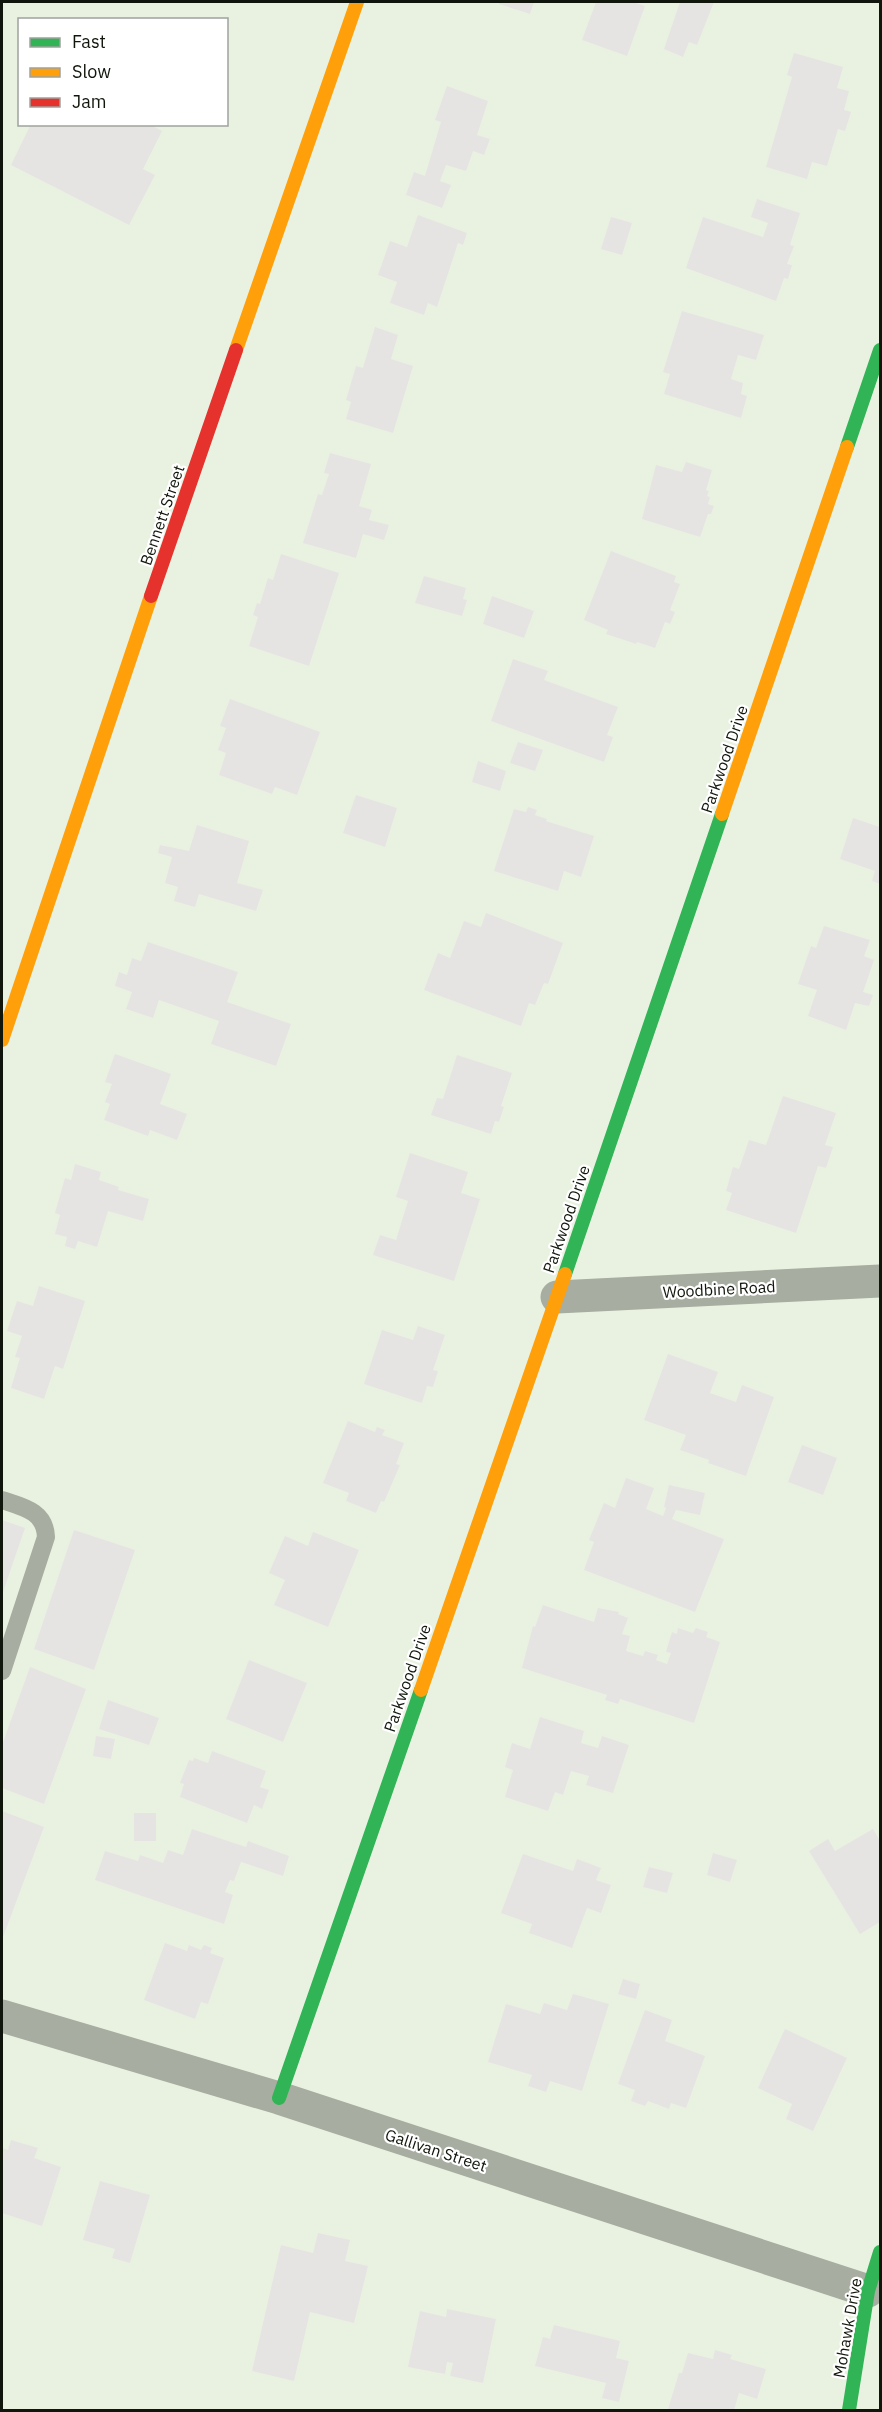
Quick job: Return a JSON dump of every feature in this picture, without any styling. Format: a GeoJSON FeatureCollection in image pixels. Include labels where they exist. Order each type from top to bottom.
{"type":"FeatureCollection","features":[{"type":"Feature","properties":{"kind":"street","name":"Bennett Street"},"geometry":{"type":"LineString","coordinates":[[2,1040],[120,685],[357,2]]}},
{"type":"Feature","properties":{"kind":"street","name":"Parkwood Drive"},"geometry":{"type":"LineString","coordinates":[[279,2098],[557,1297],[880,350]]}},
{"type":"Feature","properties":{"kind":"street","name":"Woodbine Road"},"geometry":{"type":"LineString","coordinates":[[557,1297],[880,1281]]}},
{"type":"Feature","properties":{"kind":"street","name":"Gallivan Street"},"geometry":{"type":"LineString","coordinates":[[2,2016],[279,2098],[868,2291]]}},
{"type":"Feature","properties":{"kind":"street","name":"Mohawk Drive"},"geometry":{"type":"LineString","coordinates":[[849,2410],[868,2291],[880,2252]]}},
{"type":"Feature","properties":{"kind":"lane"},"geometry":{"type":"LineString","coordinates":[[2,1500],[40,1516],[46,1526],[46,1537],[2,1671]]}},
{"type":"Feature","properties":{"kind":"building"},"geometry":{"type":"Polygon","coordinates":[[[499,2],[534,2],[530,14],[499,4],[499,2]]]}},
{"type":"Feature","properties":{"kind":"building"},"geometry":{"type":"Polygon","coordinates":[[[596,2],[633,2],[645,6],[627,56],[582,40],[596,2]]]}},
{"type":"Feature","properties":{"kind":"building"},"geometry":{"type":"Polygon","coordinates":[[[680,2],[714,2],[697,45],[689,42],[683,57],[664,49],[680,2]]]}},
{"type":"Feature","properties":{"kind":"building"},"geometry":{"type":"Polygon","coordinates":[[[794,53],[843,67],[837,88],[849,91],[844,110],[851,112],[845,131],[838,129],[827,166],[812,162],[807,179],[766,167],[792,77],[787,75],[794,53]]]}},
{"type":"Feature","properties":{"kind":"building"},"geometry":{"type":"Polygon","coordinates":[[[447,86],[488,101],[477,135],[490,139],[484,155],[473,151],[466,171],[446,165],[440,181],[451,185],[442,208],[406,195],[414,172],[425,176],[441,122],[435,120],[447,86]]]}},
{"type":"Feature","properties":{"kind":"building"},"geometry":{"type":"Polygon","coordinates":[[[30,126],[153,126],[162,131],[143,169],[155,175],[129,225],[11,165],[30,126]]]}},
{"type":"Feature","properties":{"kind":"building"},"geometry":{"type":"Polygon","coordinates":[[[757,199],[800,213],[790,245],[794,246],[787,264],[792,265],[788,279],[784,278],[776,301],[686,268],[703,217],[763,237],[768,223],[751,217],[757,199]]]}},
{"type":"Feature","properties":{"kind":"building"},"geometry":{"type":"Polygon","coordinates":[[[418,215],[467,233],[463,245],[458,243],[437,307],[428,303],[424,315],[390,303],[397,282],[378,275],[390,241],[407,247],[418,215]]]}},
{"type":"Feature","properties":{"kind":"building"},"geometry":{"type":"Polygon","coordinates":[[[611,217],[632,223],[622,255],[601,249],[611,217]]]}},
{"type":"Feature","properties":{"kind":"building"},"geometry":{"type":"Polygon","coordinates":[[[682,311],[764,335],[756,360],[738,355],[731,379],[743,383],[741,394],[747,396],[741,418],[664,394],[670,374],[663,372],[682,311]]]}},
{"type":"Feature","properties":{"kind":"building"},"geometry":{"type":"Polygon","coordinates":[[[375,327],[398,335],[391,359],[413,366],[393,433],[346,419],[351,402],[346,400],[356,366],[363,368],[375,327]]]}},
{"type":"Feature","properties":{"kind":"building"},"geometry":{"type":"Polygon","coordinates":[[[330,453],[371,464],[359,506],[372,510],[369,520],[389,525],[384,540],[363,534],[356,558],[303,543],[318,494],[322,495],[329,474],[324,473],[330,453]]]}},
{"type":"Feature","properties":{"kind":"building"},"geometry":{"type":"Polygon","coordinates":[[[686,462],[712,470],[706,490],[709,491],[707,496],[710,497],[708,504],[714,506],[711,514],[708,514],[700,537],[642,519],[656,465],[682,472],[686,462]]]}},
{"type":"Feature","properties":{"kind":"building"},"geometry":{"type":"Polygon","coordinates":[[[611,551],[676,576],[674,582],[680,584],[670,610],[675,612],[670,624],[665,622],[655,648],[606,634],[608,630],[584,620],[611,551]]]}},
{"type":"Feature","properties":{"kind":"building"},"geometry":{"type":"Polygon","coordinates":[[[281,554],[339,573],[309,666],[249,646],[258,617],[253,615],[257,603],[260,604],[268,578],[273,580],[281,554]]]}},
{"type":"Feature","properties":{"kind":"building"},"geometry":{"type":"Polygon","coordinates":[[[424,576],[466,588],[463,599],[467,600],[462,616],[415,603],[424,576]]]}},
{"type":"Feature","properties":{"kind":"building"},"geometry":{"type":"Polygon","coordinates":[[[492,596],[534,611],[524,638],[483,624],[492,596]]]}},
{"type":"Feature","properties":{"kind":"building"},"geometry":{"type":"Polygon","coordinates":[[[513,659],[548,671],[544,680],[618,707],[607,735],[613,737],[604,762],[491,721],[513,659]]]}},
{"type":"Feature","properties":{"kind":"building"},"geometry":{"type":"Polygon","coordinates":[[[230,699],[320,732],[297,795],[275,787],[272,794],[219,775],[226,753],[218,750],[226,728],[220,726],[230,699]]]}},
{"type":"Feature","properties":{"kind":"building"},"geometry":{"type":"Polygon","coordinates":[[[518,742],[543,750],[535,771],[510,763],[518,742]]]}},
{"type":"Feature","properties":{"kind":"building"},"geometry":{"type":"Polygon","coordinates":[[[478,761],[506,771],[500,791],[472,782],[478,761]]]}},
{"type":"Feature","properties":{"kind":"building"},"geometry":{"type":"Polygon","coordinates":[[[356,795],[397,808],[385,847],[343,833],[356,795]]]}},
{"type":"Feature","properties":{"kind":"building"},"geometry":{"type":"Polygon","coordinates":[[[528,807],[537,810],[535,815],[547,819],[546,821],[594,836],[581,877],[564,871],[558,891],[494,871],[514,809],[526,812],[528,807]]]}},
{"type":"Feature","properties":{"kind":"building"},"geometry":{"type":"Polygon","coordinates":[[[853,818],[880,827],[880,884],[872,881],[875,871],[840,859],[853,818]]]}},
{"type":"Feature","properties":{"kind":"building"},"geometry":{"type":"Polygon","coordinates":[[[197,825],[249,841],[237,883],[263,890],[256,911],[199,894],[195,907],[174,901],[178,887],[165,883],[172,857],[158,853],[160,845],[189,851],[197,825]]]}},
{"type":"Feature","properties":{"kind":"building"},"geometry":{"type":"Polygon","coordinates":[[[486,913],[563,943],[548,984],[544,983],[535,1005],[529,1003],[521,1026],[424,990],[438,953],[450,958],[464,921],[481,927],[486,913]]]}},
{"type":"Feature","properties":{"kind":"building"},"geometry":{"type":"Polygon","coordinates":[[[824,926],[870,940],[864,956],[874,960],[863,992],[873,995],[869,1006],[855,1003],[846,1030],[808,1016],[817,990],[798,984],[811,946],[816,948],[824,926]]]}},
{"type":"Feature","properties":{"kind":"building"},"geometry":{"type":"Polygon","coordinates":[[[148,942],[238,972],[227,1002],[291,1024],[276,1066],[211,1044],[219,1021],[159,1000],[153,1018],[126,1009],[132,992],[115,986],[119,972],[127,975],[132,958],[141,961],[148,942]]]}},
{"type":"Feature","properties":{"kind":"building"},"geometry":{"type":"Polygon","coordinates":[[[115,1054],[171,1074],[160,1104],[187,1114],[177,1140],[150,1130],[148,1136],[104,1120],[110,1104],[105,1102],[112,1084],[105,1082],[115,1054]]]}},
{"type":"Feature","properties":{"kind":"building"},"geometry":{"type":"Polygon","coordinates":[[[457,1055],[512,1073],[501,1106],[504,1107],[499,1122],[495,1121],[491,1134],[431,1115],[437,1098],[443,1099],[457,1055]]]}},
{"type":"Feature","properties":{"kind":"building"},"geometry":{"type":"Polygon","coordinates":[[[783,1096],[836,1113],[825,1145],[833,1147],[826,1168],[818,1166],[796,1233],[726,1210],[732,1193],[726,1191],[733,1167],[739,1169],[749,1140],[766,1145],[783,1096]]]}},
{"type":"Feature","properties":{"kind":"building"},"geometry":{"type":"Polygon","coordinates":[[[410,1153],[468,1172],[461,1193],[480,1199],[454,1281],[373,1255],[380,1235],[396,1240],[408,1201],[396,1197],[410,1153]]]}},
{"type":"Feature","properties":{"kind":"building"},"geometry":{"type":"Polygon","coordinates":[[[75,1164],[101,1172],[99,1180],[119,1187],[118,1190],[149,1199],[143,1221],[108,1211],[97,1247],[78,1241],[75,1249],[65,1246],[67,1237],[55,1234],[60,1215],[55,1213],[65,1178],[71,1180],[75,1164]]]}},
{"type":"Feature","properties":{"kind":"building"},"geometry":{"type":"Polygon","coordinates":[[[39,1286],[85,1301],[63,1369],[55,1366],[44,1399],[11,1388],[20,1358],[15,1357],[22,1336],[7,1331],[17,1301],[33,1306],[39,1286]]]}},
{"type":"Feature","properties":{"kind":"building"},"geometry":{"type":"Polygon","coordinates":[[[418,1326],[445,1335],[433,1370],[438,1371],[433,1387],[427,1386],[422,1403],[364,1384],[382,1330],[413,1340],[418,1326]]]}},
{"type":"Feature","properties":{"kind":"building"},"geometry":{"type":"Polygon","coordinates":[[[668,1354],[718,1372],[710,1393],[736,1402],[742,1385],[774,1397],[746,1476],[708,1463],[709,1460],[680,1450],[686,1435],[644,1420],[668,1354]]]}},
{"type":"Feature","properties":{"kind":"building"},"geometry":{"type":"Polygon","coordinates":[[[348,1421],[375,1432],[377,1427],[385,1430],[382,1435],[404,1443],[396,1464],[400,1465],[384,1502],[381,1501],[376,1513],[346,1501],[349,1493],[323,1483],[348,1421]]]}},
{"type":"Feature","properties":{"kind":"building"},"geometry":{"type":"Polygon","coordinates":[[[802,1445],[837,1458],[823,1495],[788,1482],[802,1445]]]}},
{"type":"Feature","properties":{"kind":"building"},"geometry":{"type":"Polygon","coordinates":[[[626,1478],[654,1488],[646,1509],[663,1516],[669,1485],[705,1493],[700,1515],[676,1510],[672,1519],[724,1539],[695,1612],[584,1570],[594,1542],[589,1540],[604,1503],[615,1508],[626,1478]]]}},
{"type":"Feature","properties":{"kind":"building"},"geometry":{"type":"Polygon","coordinates":[[[2,1520],[25,1528],[2,1595],[2,1520]]]}},
{"type":"Feature","properties":{"kind":"building"},"geometry":{"type":"Polygon","coordinates":[[[74,1530],[135,1550],[94,1670],[34,1649],[74,1530]]]}},
{"type":"Feature","properties":{"kind":"building"},"geometry":{"type":"Polygon","coordinates":[[[313,1532],[359,1550],[328,1627],[274,1605],[285,1580],[269,1573],[285,1536],[308,1546],[313,1532]]]}},
{"type":"Feature","properties":{"kind":"building"},"geometry":{"type":"Polygon","coordinates":[[[543,1605],[594,1622],[598,1608],[619,1612],[618,1614],[628,1618],[622,1634],[630,1636],[626,1651],[643,1656],[645,1651],[658,1655],[656,1660],[667,1664],[671,1653],[666,1652],[672,1632],[677,1634],[678,1628],[693,1633],[696,1628],[708,1632],[706,1637],[720,1642],[694,1723],[620,1699],[618,1704],[605,1700],[607,1695],[522,1668],[533,1626],[535,1627],[543,1605]]]}},
{"type":"Feature","properties":{"kind":"building"},"geometry":{"type":"Polygon","coordinates":[[[249,1660],[307,1683],[283,1742],[226,1719],[249,1660]]]}},
{"type":"Feature","properties":{"kind":"building"},"geometry":{"type":"Polygon","coordinates":[[[30,1667],[86,1689],[44,1804],[2,1788],[2,1745],[30,1667]]]}},
{"type":"Feature","properties":{"kind":"building"},"geometry":{"type":"Polygon","coordinates":[[[108,1700],[159,1718],[149,1745],[99,1729],[108,1700]]]}},
{"type":"Feature","properties":{"kind":"building"},"geometry":{"type":"Polygon","coordinates":[[[540,1717],[584,1731],[581,1743],[598,1748],[602,1736],[629,1745],[613,1793],[586,1785],[589,1776],[571,1771],[563,1795],[555,1792],[548,1811],[505,1797],[513,1770],[505,1767],[512,1743],[530,1749],[540,1717]]]}},
{"type":"Feature","properties":{"kind":"building"},"geometry":{"type":"Polygon","coordinates":[[[96,1736],[115,1739],[111,1759],[93,1756],[96,1736]]]}},
{"type":"Feature","properties":{"kind":"building"},"geometry":{"type":"Polygon","coordinates":[[[212,1751],[266,1771],[260,1787],[269,1790],[262,1809],[254,1805],[247,1823],[180,1797],[184,1784],[180,1783],[189,1760],[193,1761],[194,1758],[208,1763],[212,1751]]]}},
{"type":"Feature","properties":{"kind":"building"},"geometry":{"type":"Polygon","coordinates":[[[2,1811],[44,1827],[2,1940],[2,1811]]]}},
{"type":"Feature","properties":{"kind":"building"},"geometry":{"type":"Polygon","coordinates":[[[134,1813],[156,1813],[156,1841],[134,1841],[134,1813]]]}},
{"type":"Feature","properties":{"kind":"building"},"geometry":{"type":"Polygon","coordinates":[[[192,1829],[246,1847],[248,1841],[289,1856],[283,1876],[241,1862],[234,1881],[230,1880],[225,1892],[233,1895],[224,1924],[95,1880],[105,1851],[138,1861],[140,1855],[163,1863],[168,1850],[183,1855],[192,1829]]]}},
{"type":"Feature","properties":{"kind":"building"},"geometry":{"type":"Polygon","coordinates":[[[873,1829],[880,1841],[880,1922],[860,1934],[809,1851],[828,1839],[835,1851],[873,1829]]]}},
{"type":"Feature","properties":{"kind":"building"},"geometry":{"type":"Polygon","coordinates":[[[713,1853],[737,1860],[730,1882],[707,1875],[713,1853]]]}},
{"type":"Feature","properties":{"kind":"building"},"geometry":{"type":"Polygon","coordinates":[[[523,1854],[573,1871],[577,1859],[601,1868],[596,1880],[611,1885],[601,1913],[587,1908],[572,1948],[529,1933],[532,1924],[501,1913],[523,1854]]]}},
{"type":"Feature","properties":{"kind":"building"},"geometry":{"type":"Polygon","coordinates":[[[649,1867],[673,1873],[667,1893],[643,1887],[649,1867]]]}},
{"type":"Feature","properties":{"kind":"building"},"geometry":{"type":"Polygon","coordinates":[[[165,1943],[187,1951],[189,1945],[201,1950],[204,1945],[212,1948],[210,1953],[224,1958],[208,2004],[201,2002],[195,2019],[144,2000],[165,1943]]]}},
{"type":"Feature","properties":{"kind":"building"},"geometry":{"type":"Polygon","coordinates":[[[623,1979],[640,1984],[636,1999],[618,1994],[623,1979]]]}},
{"type":"Feature","properties":{"kind":"building"},"geometry":{"type":"Polygon","coordinates":[[[573,1994],[609,2004],[582,2091],[550,2081],[546,2092],[528,2086],[532,2075],[488,2062],[506,2004],[540,2014],[544,2003],[567,2010],[573,1994]]]}},
{"type":"Feature","properties":{"kind":"building"},"geometry":{"type":"Polygon","coordinates":[[[645,2010],[672,2020],[665,2041],[705,2056],[686,2108],[671,2103],[669,2109],[648,2101],[645,2106],[631,2101],[635,2090],[618,2084],[645,2010]]]}},
{"type":"Feature","properties":{"kind":"building"},"geometry":{"type":"Polygon","coordinates":[[[785,2029],[847,2058],[813,2131],[786,2119],[792,2104],[758,2088],[785,2029]]]}},
{"type":"Feature","properties":{"kind":"building"},"geometry":{"type":"Polygon","coordinates":[[[11,2140],[38,2148],[34,2158],[61,2167],[42,2226],[2,2213],[2,2148],[8,2150],[11,2140]]]}},
{"type":"Feature","properties":{"kind":"building"},"geometry":{"type":"Polygon","coordinates":[[[100,2181],[150,2195],[130,2263],[112,2258],[115,2249],[83,2240],[100,2181]]]}},
{"type":"Feature","properties":{"kind":"building"},"geometry":{"type":"Polygon","coordinates":[[[318,2233],[350,2240],[345,2261],[368,2266],[354,2323],[310,2312],[294,2381],[252,2371],[281,2245],[313,2253],[318,2233]]]}},
{"type":"Feature","properties":{"kind":"building"},"geometry":{"type":"Polygon","coordinates":[[[447,2309],[496,2319],[483,2383],[450,2376],[453,2363],[447,2362],[445,2374],[408,2367],[420,2311],[446,2317],[447,2309]]]}},
{"type":"Feature","properties":{"kind":"building"},"geometry":{"type":"Polygon","coordinates":[[[554,2325],[620,2341],[616,2358],[629,2361],[619,2402],[602,2398],[606,2383],[535,2366],[543,2337],[550,2339],[554,2325]]]}},
{"type":"Feature","properties":{"kind":"building"},"geometry":{"type":"Polygon","coordinates":[[[715,2350],[732,2355],[730,2359],[766,2369],[757,2399],[739,2393],[734,2410],[668,2409],[688,2353],[713,2359],[715,2350]]]}},
{"type":"Feature","properties":{"kind":"traffic: fast"},"geometry":{"type":"LineString","coordinates":[[847,447],[880,350]]}},
{"type":"Feature","properties":{"kind":"traffic: fast"},"geometry":{"type":"LineString","coordinates":[[565,1274],[722,814]]}},
{"type":"Feature","properties":{"kind":"traffic: fast"},"geometry":{"type":"LineString","coordinates":[[279,2098],[421,1690]]}},
{"type":"Feature","properties":{"kind":"traffic: fast"},"geometry":{"type":"LineString","coordinates":[[849,2410],[868,2291],[880,2252]]}},
{"type":"Feature","properties":{"kind":"traffic: slow"},"geometry":{"type":"LineString","coordinates":[[236,350],[357,2]]}},
{"type":"Feature","properties":{"kind":"traffic: slow"},"geometry":{"type":"LineString","coordinates":[[722,814],[847,447]]}},
{"type":"Feature","properties":{"kind":"traffic: slow"},"geometry":{"type":"LineString","coordinates":[[2,1040],[151,596]]}},
{"type":"Feature","properties":{"kind":"traffic: slow"},"geometry":{"type":"LineString","coordinates":[[421,1690],[565,1274]]}},
{"type":"Feature","properties":{"kind":"traffic: jam"},"geometry":{"type":"LineString","coordinates":[[151,596],[236,350]]}}]}
